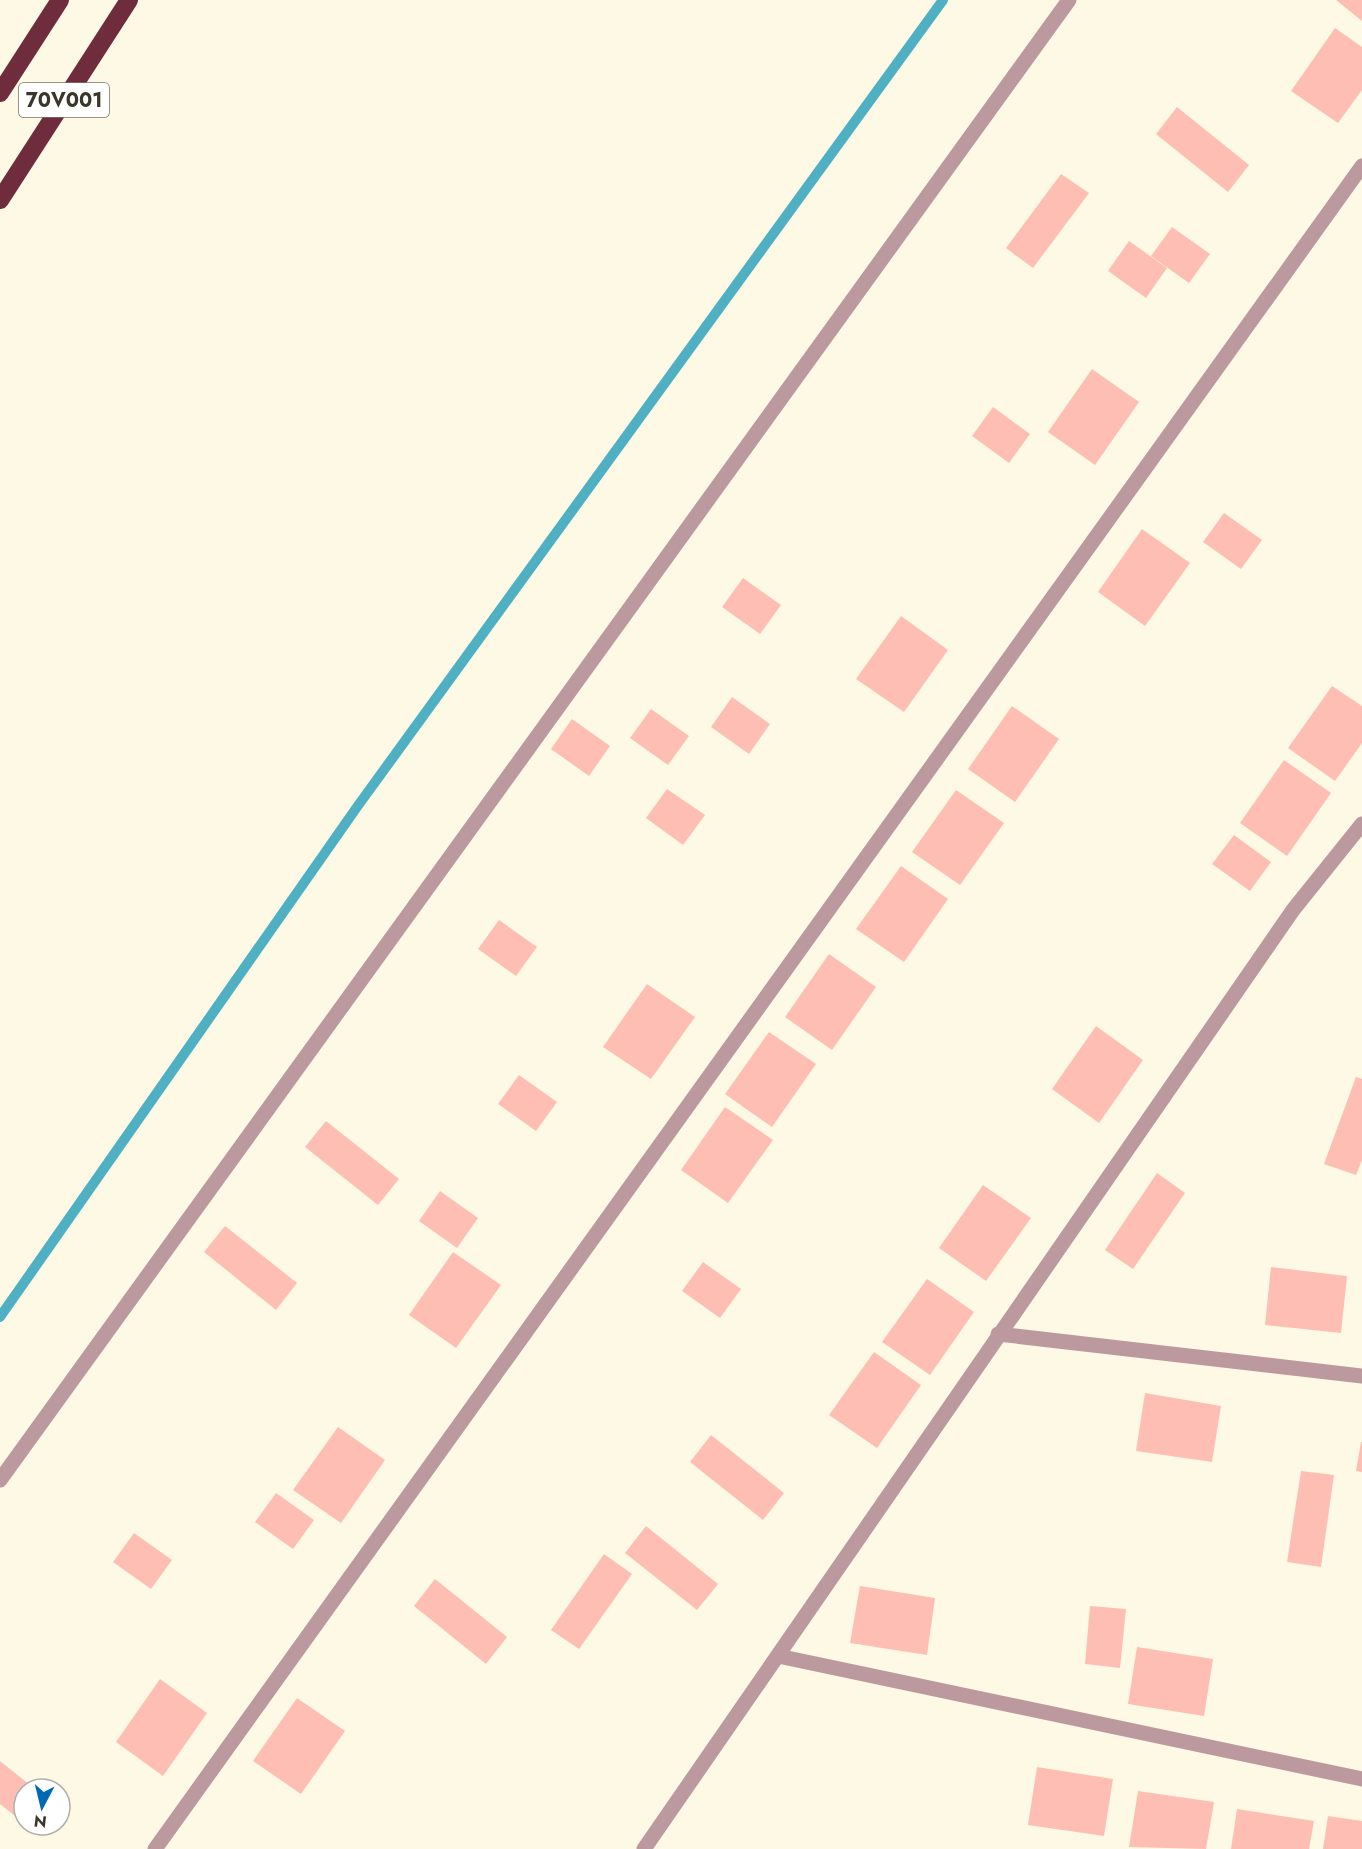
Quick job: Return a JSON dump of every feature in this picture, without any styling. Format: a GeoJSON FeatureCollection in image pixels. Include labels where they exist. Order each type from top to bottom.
{"type":"FeatureCollection","features":[{"type":"Feature","properties":{"kind":"highway","name":"70V001"},"geometry":{"type":"LineString","coordinates":[[0,93],[60,0]]}},
{"type":"Feature","properties":{"kind":"highway","name":"70V001"},"geometry":{"type":"LineString","coordinates":[[0,200],[129,0]]}},
{"type":"Feature","properties":{"kind":"street"},"geometry":{"type":"LineString","coordinates":[[0,1480],[1069,0]]}},
{"type":"Feature","properties":{"kind":"street"},"geometry":{"type":"LineString","coordinates":[[155,1849],[1362,166]]}},
{"type":"Feature","properties":{"kind":"street"},"geometry":{"type":"LineString","coordinates":[[644,1849],[1293,910],[1362,824]]}},
{"type":"Feature","properties":{"kind":"street"},"geometry":{"type":"LineString","coordinates":[[998,1334],[1362,1376]]}},
{"type":"Feature","properties":{"kind":"street"},"geometry":{"type":"LineString","coordinates":[[778,1656],[1362,1779]]}},
{"type":"Feature","properties":{"kind":"building"},"geometry":{"type":"Polygon","coordinates":[[[1336,0],[1362,0],[1362,21],[1336,0]]]}},
{"type":"Feature","properties":{"kind":"building"},"geometry":{"type":"Polygon","coordinates":[[[1335,28],[1362,47],[1362,90],[1338,123],[1291,91],[1335,28]]]}},
{"type":"Feature","properties":{"kind":"building"},"geometry":{"type":"Polygon","coordinates":[[[1177,107],[1249,165],[1228,192],[1156,134],[1177,107]]]}},
{"type":"Feature","properties":{"kind":"building"},"geometry":{"type":"Polygon","coordinates":[[[1061,174],[1089,193],[1033,268],[1006,248],[1061,174]]]}},
{"type":"Feature","properties":{"kind":"building"},"geometry":{"type":"Polygon","coordinates":[[[1172,227],[1210,254],[1189,283],[1151,256],[1172,227]]]}},
{"type":"Feature","properties":{"kind":"building"},"geometry":{"type":"Polygon","coordinates":[[[1129,241],[1167,268],[1146,298],[1108,271],[1129,241]]]}},
{"type":"Feature","properties":{"kind":"building"},"geometry":{"type":"Polygon","coordinates":[[[1092,369],[1139,402],[1095,465],[1048,432],[1092,369]]]}},
{"type":"Feature","properties":{"kind":"building"},"geometry":{"type":"Polygon","coordinates":[[[993,407],[1030,434],[1009,463],[972,436],[993,407]]]}},
{"type":"Feature","properties":{"kind":"building"},"geometry":{"type":"Polygon","coordinates":[[[1224,513],[1262,540],[1241,569],[1203,542],[1224,513]]]}},
{"type":"Feature","properties":{"kind":"building"},"geometry":{"type":"Polygon","coordinates":[[[1142,529],[1190,563],[1145,626],[1098,592],[1142,529]]]}},
{"type":"Feature","properties":{"kind":"building"},"geometry":{"type":"Polygon","coordinates":[[[743,578],[781,605],[760,634],[722,607],[743,578]]]}},
{"type":"Feature","properties":{"kind":"building"},"geometry":{"type":"Polygon","coordinates":[[[901,616],[948,650],[904,712],[856,679],[901,616]]]}},
{"type":"Feature","properties":{"kind":"building"},"geometry":{"type":"Polygon","coordinates":[[[1332,686],[1362,706],[1362,743],[1335,781],[1288,748],[1332,686]]]}},
{"type":"Feature","properties":{"kind":"building"},"geometry":{"type":"Polygon","coordinates":[[[732,697],[770,724],[749,754],[711,727],[732,697]]]}},
{"type":"Feature","properties":{"kind":"building"},"geometry":{"type":"Polygon","coordinates":[[[1012,706],[1059,739],[1015,802],[968,769],[1012,706]]]}},
{"type":"Feature","properties":{"kind":"building"},"geometry":{"type":"Polygon","coordinates":[[[651,709],[689,736],[668,765],[630,738],[651,709]]]}},
{"type":"Feature","properties":{"kind":"building"},"geometry":{"type":"Polygon","coordinates":[[[572,719],[610,746],[589,776],[551,749],[572,719]]]}},
{"type":"Feature","properties":{"kind":"building"},"geometry":{"type":"Polygon","coordinates":[[[1284,760],[1331,793],[1287,856],[1240,823],[1284,760]]]}},
{"type":"Feature","properties":{"kind":"building"},"geometry":{"type":"Polygon","coordinates":[[[667,789],[705,815],[683,845],[646,818],[667,789]]]}},
{"type":"Feature","properties":{"kind":"building"},"geometry":{"type":"Polygon","coordinates":[[[956,790],[1004,823],[960,885],[912,852],[956,790]]]}},
{"type":"Feature","properties":{"kind":"building"},"geometry":{"type":"Polygon","coordinates":[[[1234,835],[1271,862],[1250,891],[1212,864],[1234,835]]]}},
{"type":"Feature","properties":{"kind":"building"},"geometry":{"type":"Polygon","coordinates":[[[901,866],[948,899],[904,962],[856,929],[901,866]]]}},
{"type":"Feature","properties":{"kind":"building"},"geometry":{"type":"Polygon","coordinates":[[[499,920],[537,947],[516,976],[478,949],[499,920]]]}},
{"type":"Feature","properties":{"kind":"building"},"geometry":{"type":"Polygon","coordinates":[[[829,954],[876,987],[832,1050],[785,1017],[829,954]]]}},
{"type":"Feature","properties":{"kind":"building"},"geometry":{"type":"Polygon","coordinates":[[[647,984],[695,1017],[651,1079],[603,1047],[647,984]]]}},
{"type":"Feature","properties":{"kind":"building"},"geometry":{"type":"Polygon","coordinates":[[[1096,1026],[1143,1060],[1099,1123],[1052,1089],[1096,1026]]]}},
{"type":"Feature","properties":{"kind":"building"},"geometry":{"type":"Polygon","coordinates":[[[769,1032],[816,1064],[772,1127],[725,1094],[769,1032]]]}},
{"type":"Feature","properties":{"kind":"building"},"geometry":{"type":"Polygon","coordinates":[[[519,1075],[557,1102],[536,1131],[498,1104],[519,1075]]]}},
{"type":"Feature","properties":{"kind":"building"},"geometry":{"type":"Polygon","coordinates":[[[1356,1077],[1362,1079],[1362,1160],[1356,1175],[1324,1164],[1356,1077]]]}},
{"type":"Feature","properties":{"kind":"building"},"geometry":{"type":"Polygon","coordinates":[[[725,1107],[773,1140],[728,1203],[681,1170],[725,1107]]]}},
{"type":"Feature","properties":{"kind":"building"},"geometry":{"type":"Polygon","coordinates":[[[326,1121],[399,1179],[378,1205],[305,1147],[326,1121]]]}},
{"type":"Feature","properties":{"kind":"building"},"geometry":{"type":"Polygon","coordinates":[[[1157,1173],[1185,1193],[1133,1269],[1105,1250],[1157,1173]]]}},
{"type":"Feature","properties":{"kind":"building"},"geometry":{"type":"Polygon","coordinates":[[[983,1185],[1031,1218],[986,1281],[939,1248],[983,1185]]]}},
{"type":"Feature","properties":{"kind":"building"},"geometry":{"type":"Polygon","coordinates":[[[440,1191],[478,1218],[457,1248],[419,1221],[440,1191]]]}},
{"type":"Feature","properties":{"kind":"building"},"geometry":{"type":"Polygon","coordinates":[[[225,1226],[297,1283],[276,1310],[204,1252],[225,1226]]]}},
{"type":"Feature","properties":{"kind":"building"},"geometry":{"type":"Polygon","coordinates":[[[453,1252],[501,1285],[456,1348],[409,1315],[453,1252]]]}},
{"type":"Feature","properties":{"kind":"building"},"geometry":{"type":"Polygon","coordinates":[[[703,1262],[741,1289],[720,1318],[682,1291],[703,1262]]]}},
{"type":"Feature","properties":{"kind":"building"},"geometry":{"type":"Polygon","coordinates":[[[1271,1267],[1347,1276],[1341,1333],[1265,1325],[1271,1267]]]}},
{"type":"Feature","properties":{"kind":"building"},"geometry":{"type":"Polygon","coordinates":[[[927,1279],[974,1312],[930,1375],[882,1342],[927,1279]]]}},
{"type":"Feature","properties":{"kind":"building"},"geometry":{"type":"Polygon","coordinates":[[[874,1352],[921,1385],[877,1448],[829,1415],[874,1352]]]}},
{"type":"Feature","properties":{"kind":"building"},"geometry":{"type":"Polygon","coordinates":[[[1145,1393],[1221,1406],[1212,1462],[1136,1451],[1145,1393]]]}},
{"type":"Feature","properties":{"kind":"building"},"geometry":{"type":"Polygon","coordinates":[[[338,1427],[385,1460],[341,1523],[293,1490],[338,1427]]]}},
{"type":"Feature","properties":{"kind":"building"},"geometry":{"type":"Polygon","coordinates":[[[711,1435],[784,1493],[763,1520],[690,1462],[711,1435]]]}},
{"type":"Feature","properties":{"kind":"building"},"geometry":{"type":"Polygon","coordinates":[[[1362,1442],[1362,1472],[1356,1471],[1362,1442]]]}},
{"type":"Feature","properties":{"kind":"building"},"geometry":{"type":"Polygon","coordinates":[[[1301,1471],[1334,1475],[1321,1567],[1287,1562],[1301,1471]]]}},
{"type":"Feature","properties":{"kind":"building"},"geometry":{"type":"Polygon","coordinates":[[[276,1493],[314,1520],[293,1549],[255,1522],[276,1493]]]}},
{"type":"Feature","properties":{"kind":"building"},"geometry":{"type":"Polygon","coordinates":[[[646,1526],[718,1584],[697,1610],[625,1553],[646,1526]]]}},
{"type":"Feature","properties":{"kind":"building"},"geometry":{"type":"Polygon","coordinates":[[[134,1533],[172,1560],[151,1589],[113,1562],[134,1533]]]}},
{"type":"Feature","properties":{"kind":"building"},"geometry":{"type":"Polygon","coordinates":[[[604,1554],[632,1574],[579,1649],[551,1630],[604,1554]]]}},
{"type":"Feature","properties":{"kind":"building"},"geometry":{"type":"Polygon","coordinates":[[[435,1579],[507,1637],[486,1664],[414,1606],[435,1579]]]}},
{"type":"Feature","properties":{"kind":"building"},"geometry":{"type":"Polygon","coordinates":[[[860,1586],[935,1598],[927,1655],[850,1643],[860,1586]]]}},
{"type":"Feature","properties":{"kind":"building"},"geometry":{"type":"Polygon","coordinates":[[[1090,1606],[1126,1609],[1120,1668],[1085,1664],[1090,1606]]]}},
{"type":"Feature","properties":{"kind":"building"},"geometry":{"type":"Polygon","coordinates":[[[1137,1647],[1213,1659],[1204,1716],[1128,1704],[1137,1647]]]}},
{"type":"Feature","properties":{"kind":"building"},"geometry":{"type":"Polygon","coordinates":[[[160,1679],[207,1713],[163,1776],[116,1742],[160,1679]]]}},
{"type":"Feature","properties":{"kind":"building"},"geometry":{"type":"Polygon","coordinates":[[[297,1698],[345,1731],[301,1794],[253,1761],[297,1698]]]}},
{"type":"Feature","properties":{"kind":"building"},"geometry":{"type":"Polygon","coordinates":[[[0,1761],[20,1777],[12,1777],[12,1814],[0,1804],[0,1761]]]}},
{"type":"Feature","properties":{"kind":"building"},"geometry":{"type":"Polygon","coordinates":[[[1037,1767],[1113,1779],[1104,1836],[1028,1825],[1037,1767]]]}},
{"type":"Feature","properties":{"kind":"building"},"geometry":{"type":"Polygon","coordinates":[[[1138,1791],[1214,1802],[1206,1849],[1129,1847],[1138,1791]]]}},
{"type":"Feature","properties":{"kind":"building"},"geometry":{"type":"Polygon","coordinates":[[[1237,1809],[1314,1821],[1309,1849],[1231,1849],[1237,1809]]]}},
{"type":"Feature","properties":{"kind":"building"},"geometry":{"type":"Polygon","coordinates":[[[1328,1816],[1362,1821],[1362,1849],[1323,1849],[1328,1816]]]}},
{"type":"Feature","properties":{"kind":"waterway"},"geometry":{"type":"LineString","coordinates":[[0,1317],[357,807],[943,0]]}}]}
